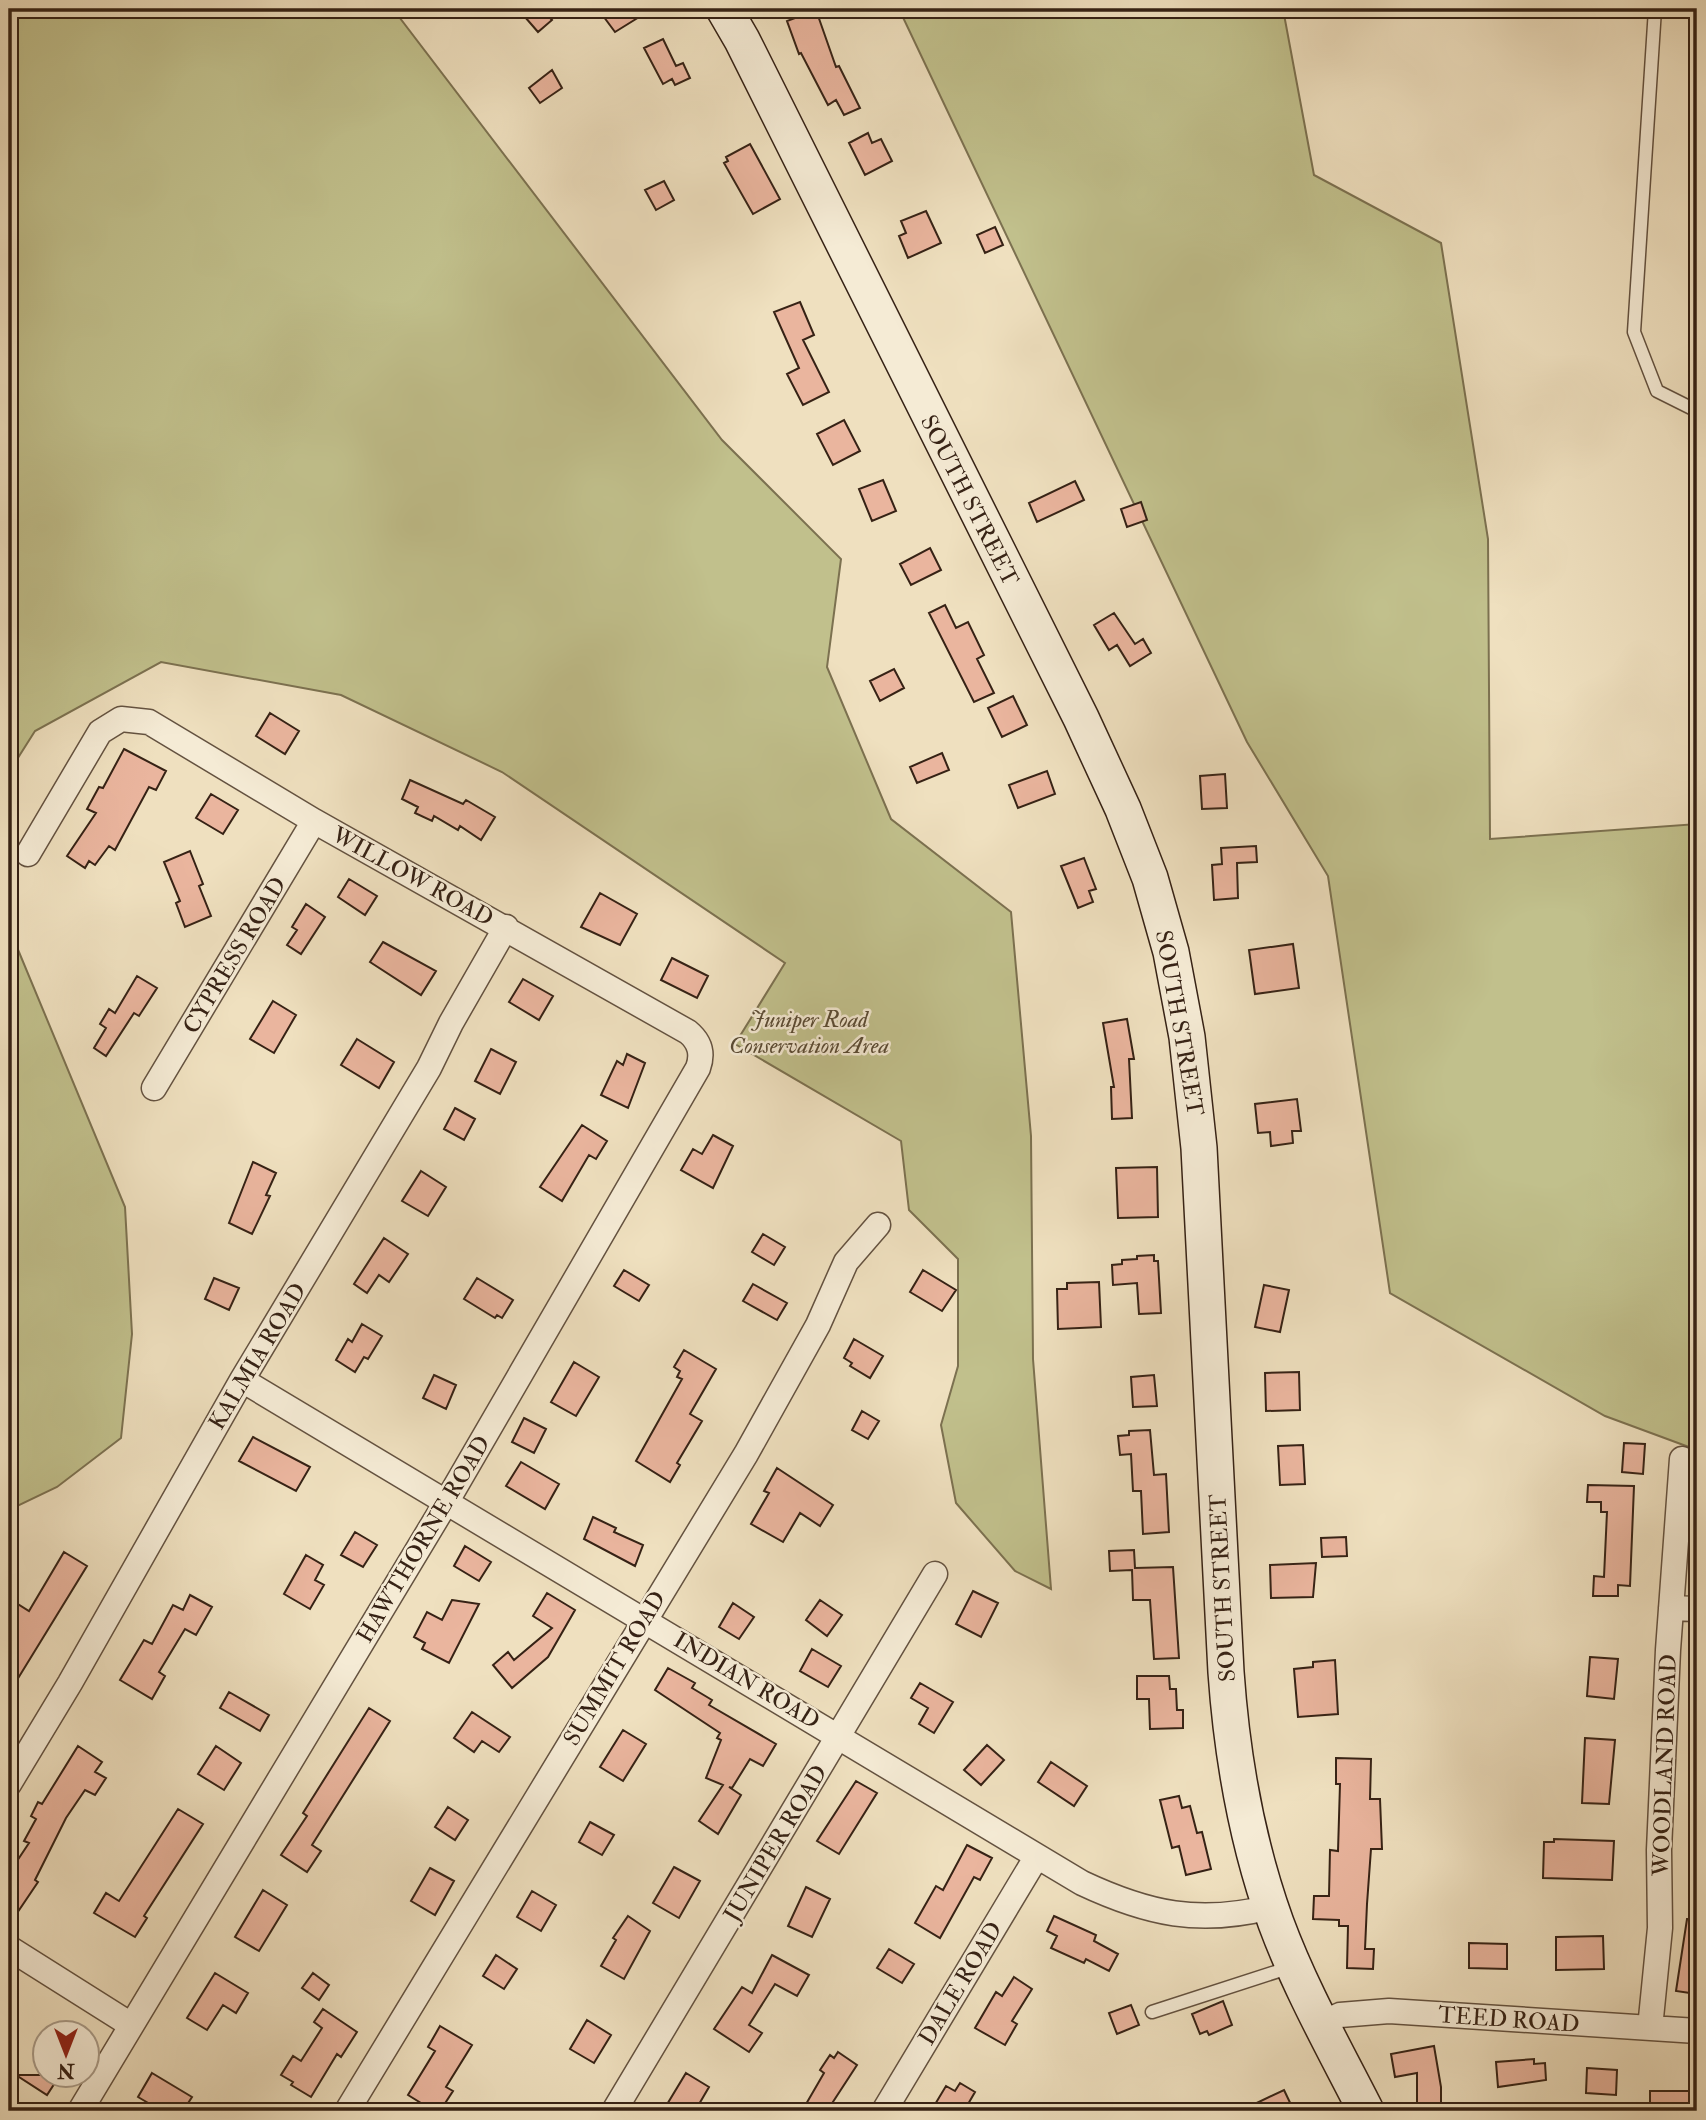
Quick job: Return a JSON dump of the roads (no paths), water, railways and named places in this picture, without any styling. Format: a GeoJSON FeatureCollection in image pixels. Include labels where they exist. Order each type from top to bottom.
{"type":"FeatureCollection","features":[{"type":"Feature","properties":{"kind":"main road","name":"SOUTH STREET"},"geometry":{"type":"LineString","coordinates":[[724,9],[742,40],[1085,728],[1137,843],[1165,929],[1184,1018],[1196,1107],[1230,1720],[1250,1832],[1271,1907],[1294,1966],[1366,2111]]}},
{"type":"Feature","properties":{"kind":"street","name":"WILLOW ROAD"},"geometry":{"type":"LineString","coordinates":[[28,854],[100,732],[121,719],[139,719],[157,725],[314,821],[506,928],[572,969],[688,1032],[700,1047]]}},
{"type":"Feature","properties":{"kind":"street","name":"CYPRESS ROAD"},"geometry":{"type":"LineString","coordinates":[[154,1088],[314,821]]}},
{"type":"Feature","properties":{"kind":"street","name":"KALMIA ROAD"},"geometry":{"type":"LineString","coordinates":[[9,1784],[70,1683],[242,1380],[410,1101],[506,928]]}},
{"type":"Feature","properties":{"kind":"street","name":"HAWTHORNE ROAD"},"geometry":{"type":"LineString","coordinates":[[80,2111],[447,1501],[698,1068],[700,1047]]}},
{"type":"Feature","properties":{"kind":"street","name":"SUMMIT ROAD"},"geometry":{"type":"LineString","coordinates":[[347,2111],[746,1454],[818,1325],[846,1262],[878,1225]]}},
{"type":"Feature","properties":{"kind":"street","name":"INDIAN ROAD"},"geometry":{"type":"LineString","coordinates":[[242,1380],[1091,1886],[1151,1909],[1207,1917],[1271,1907]]}},
{"type":"Feature","properties":{"kind":"street","name":"WOODLAND ROAD"},"geometry":{"type":"LineString","coordinates":[[1650,2028],[1660,1928],[1659,1850],[1671,1608],[1682,1459]]}},
{"type":"Feature","properties":{"kind":"street","name":"JUNIPER ROAD"},"geometry":{"type":"LineString","coordinates":[[614,2111],[935,1574]]}},
{"type":"Feature","properties":{"kind":"street"},"geometry":{"type":"LineString","coordinates":[[1671,1608],[1697,1609]]}},
{"type":"Feature","properties":{"kind":"street","name":"DALE ROAD"},"geometry":{"type":"LineString","coordinates":[[884,2111],[1037,1856]]}},
{"type":"Feature","properties":{"kind":"street"},"geometry":{"type":"LineString","coordinates":[[9,1948],[131,2025]]}},
{"type":"Feature","properties":{"kind":"street","name":"TEED ROAD"},"geometry":{"type":"LineString","coordinates":[[1322,2023],[1340,2015],[1389,2011],[1697,2031]]}},
{"type":"Feature","properties":{"kind":"lane"},"geometry":{"type":"LineString","coordinates":[[1656,9],[1634,332],[1657,391],[1697,411]]}},
{"type":"Feature","properties":{"kind":"lane"},"geometry":{"type":"LineString","coordinates":[[1153,2012],[1294,1966]]}},
{"type":"Feature","properties":{"kind":"park label","name":"Juniper Road Conservation Area"},"geometry":{"type":"Point","coordinates":[809,1032]}}]}
